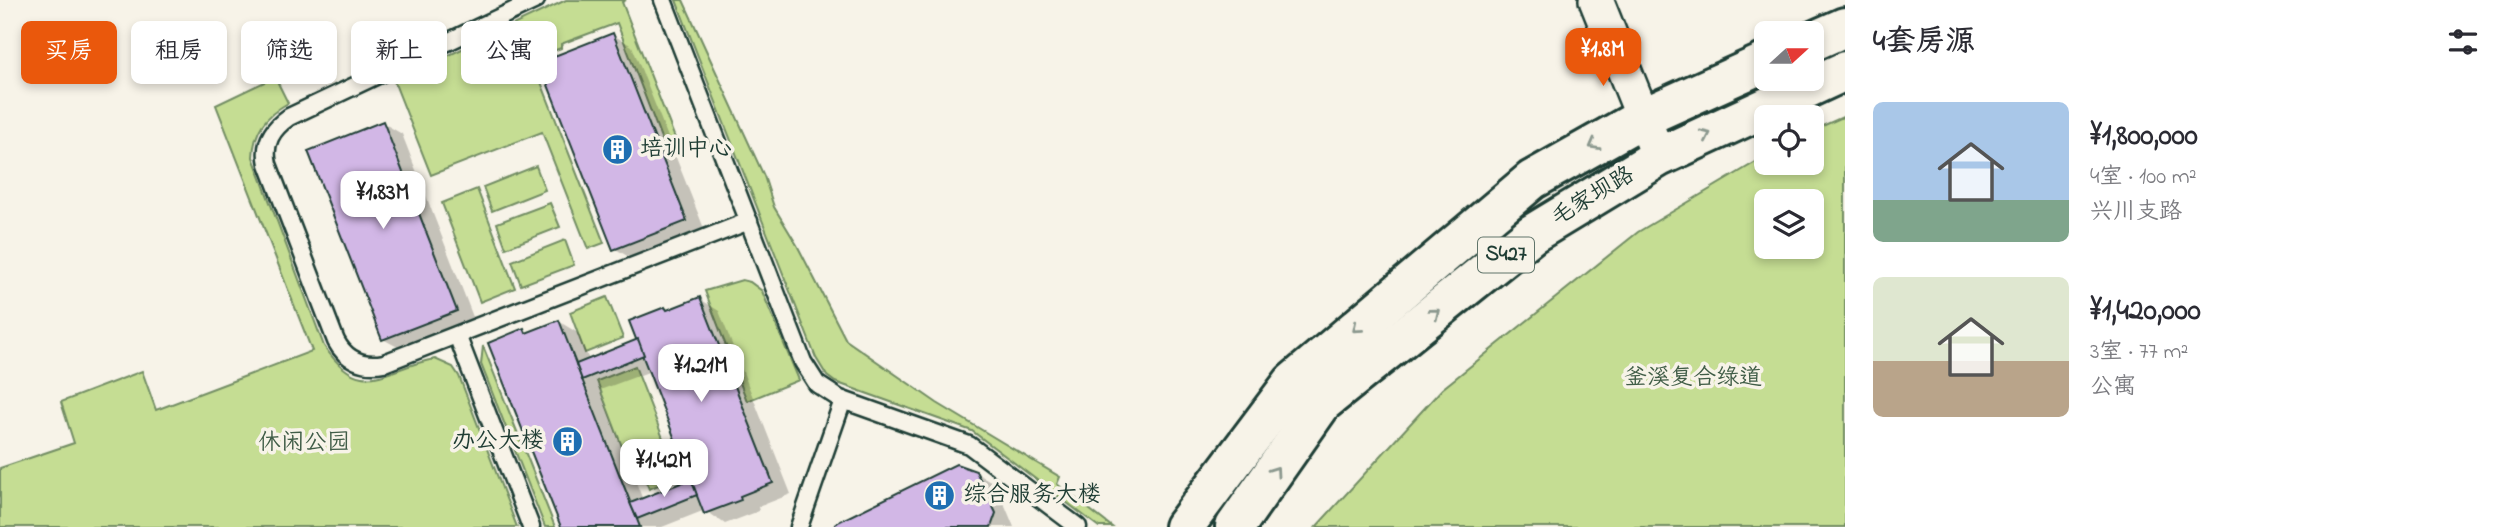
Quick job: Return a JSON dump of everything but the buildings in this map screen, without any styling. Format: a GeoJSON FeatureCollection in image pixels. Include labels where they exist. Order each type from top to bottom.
{"type":"FeatureCollection","features":[{"type":"Feature","properties":{"kind":"main road"},"geometry":{"type":"LineString","coordinates":[[1824,36],[1845,27]]}},
{"type":"Feature","properties":{"kind":"main road","name":"毛家坝路"},"geometry":{"type":"LineString","coordinates":[[1184,527],[1293,382],[1532,180],[1644,117],[1754,67]]}},
{"type":"Feature","properties":{"kind":"main road","name":"毛家坝路"},"geometry":{"type":"LineString","coordinates":[[1235,527],[1322,403],[1532,234],[1659,157],[1845,71]]}},
{"type":"Feature","properties":{"kind":"street"},"geometry":{"type":"LineString","coordinates":[[1596,0],[1659,157]]}},
{"type":"Feature","properties":{"kind":"lane"},"geometry":{"type":"LineString","coordinates":[[537,0],[289,117],[275,128],[265,153],[268,164],[336,341],[347,356],[374,365],[749,221]]}},
{"type":"Feature","properties":{"kind":"lane"},"geometry":{"type":"LineString","coordinates":[[663,0],[809,374],[817,384],[843,400],[969,445],[1078,527]]}},
{"type":"Feature","properties":{"kind":"lane"},"geometry":{"type":"LineString","coordinates":[[457,335],[531,527]]}},
{"type":"Feature","properties":{"kind":"lane"},"geometry":{"type":"LineString","coordinates":[[799,527],[843,400]]}},
{"type":"Feature","properties":{"kind":"green space"},"geometry":{"type":"Polygon","coordinates":[[[566,0],[626,0],[622,2],[678,146],[666,151],[617,23],[561,44],[561,48],[557,50],[557,21],[521,21],[566,0]]]}},
{"type":"Feature","properties":{"kind":"green space"},"geometry":{"type":"Polygon","coordinates":[[[676,0],[683,0],[764,176],[774,207],[797,245],[846,340],[937,403],[1060,477],[1057,484],[1112,527],[1099,527],[972,431],[835,382],[827,376],[816,358],[676,0]]]}},
{"type":"Feature","properties":{"kind":"green space"},"geometry":{"type":"Polygon","coordinates":[[[461,49],[461,84],[542,84],[604,243],[588,249],[542,132],[431,175],[395,84],[447,84],[447,56],[461,49]]]}},
{"type":"Feature","properties":{"kind":"green space","name":"休闲公园"},"geometry":{"type":"Polygon","coordinates":[[[260,84],[278,84],[288,103],[262,125],[253,157],[324,346],[338,363],[351,373],[363,377],[375,377],[435,359],[453,367],[459,376],[517,527],[0,527],[0,468],[74,443],[61,402],[142,371],[156,410],[312,351],[216,105],[260,84]]]}},
{"type":"Feature","properties":{"kind":"green space","name":"釜溪复合绿道"},"geometry":{"type":"Polygon","coordinates":[[[1845,116],[1845,527],[1316,527],[1442,389],[1638,232],[1754,163],[1754,175],[1824,175],[1824,125],[1845,116]]]}},
{"type":"Feature","properties":{"kind":"green space"},"geometry":{"type":"Polygon","coordinates":[[[536,166],[545,190],[492,211],[483,187],[536,166]]]}},
{"type":"Feature","properties":{"kind":"green space"},"geometry":{"type":"Polygon","coordinates":[[[477,189],[515,288],[480,302],[442,203],[477,189]]]}},
{"type":"Feature","properties":{"kind":"green space"},"geometry":{"type":"Polygon","coordinates":[[[550,203],[560,227],[506,248],[497,223],[550,203]]]}},
{"type":"Feature","properties":{"kind":"green space"},"geometry":{"type":"Polygon","coordinates":[[[565,240],[574,265],[521,285],[512,261],[565,240]]]}},
{"type":"Feature","properties":{"kind":"green space"},"geometry":{"type":"Polygon","coordinates":[[[742,280],[750,282],[762,291],[799,380],[747,401],[705,291],[742,280]]]}},
{"type":"Feature","properties":{"kind":"green space"},"geometry":{"type":"Polygon","coordinates":[[[607,297],[623,338],[585,353],[570,312],[607,297]]]}},
{"type":"Feature","properties":{"kind":"green space"},"geometry":{"type":"Polygon","coordinates":[[[483,346],[555,527],[545,527],[481,364],[483,346]]]}},
{"type":"Feature","properties":{"kind":"green space"},"geometry":{"type":"Polygon","coordinates":[[[635,366],[678,477],[649,489],[637,459],[628,462],[597,381],[635,366]]]}},
{"type":"Feature","properties":{"kind":"place","name":"培训中心"},"geometry":{"type":"Point","coordinates":[617,149]}},
{"type":"Feature","properties":{"kind":"place","name":"办公大楼"},"geometry":{"type":"Point","coordinates":[567,441]}},
{"type":"Feature","properties":{"kind":"place","name":"综合服务大楼"},"geometry":{"type":"Point","coordinates":[940,495]}}]}
